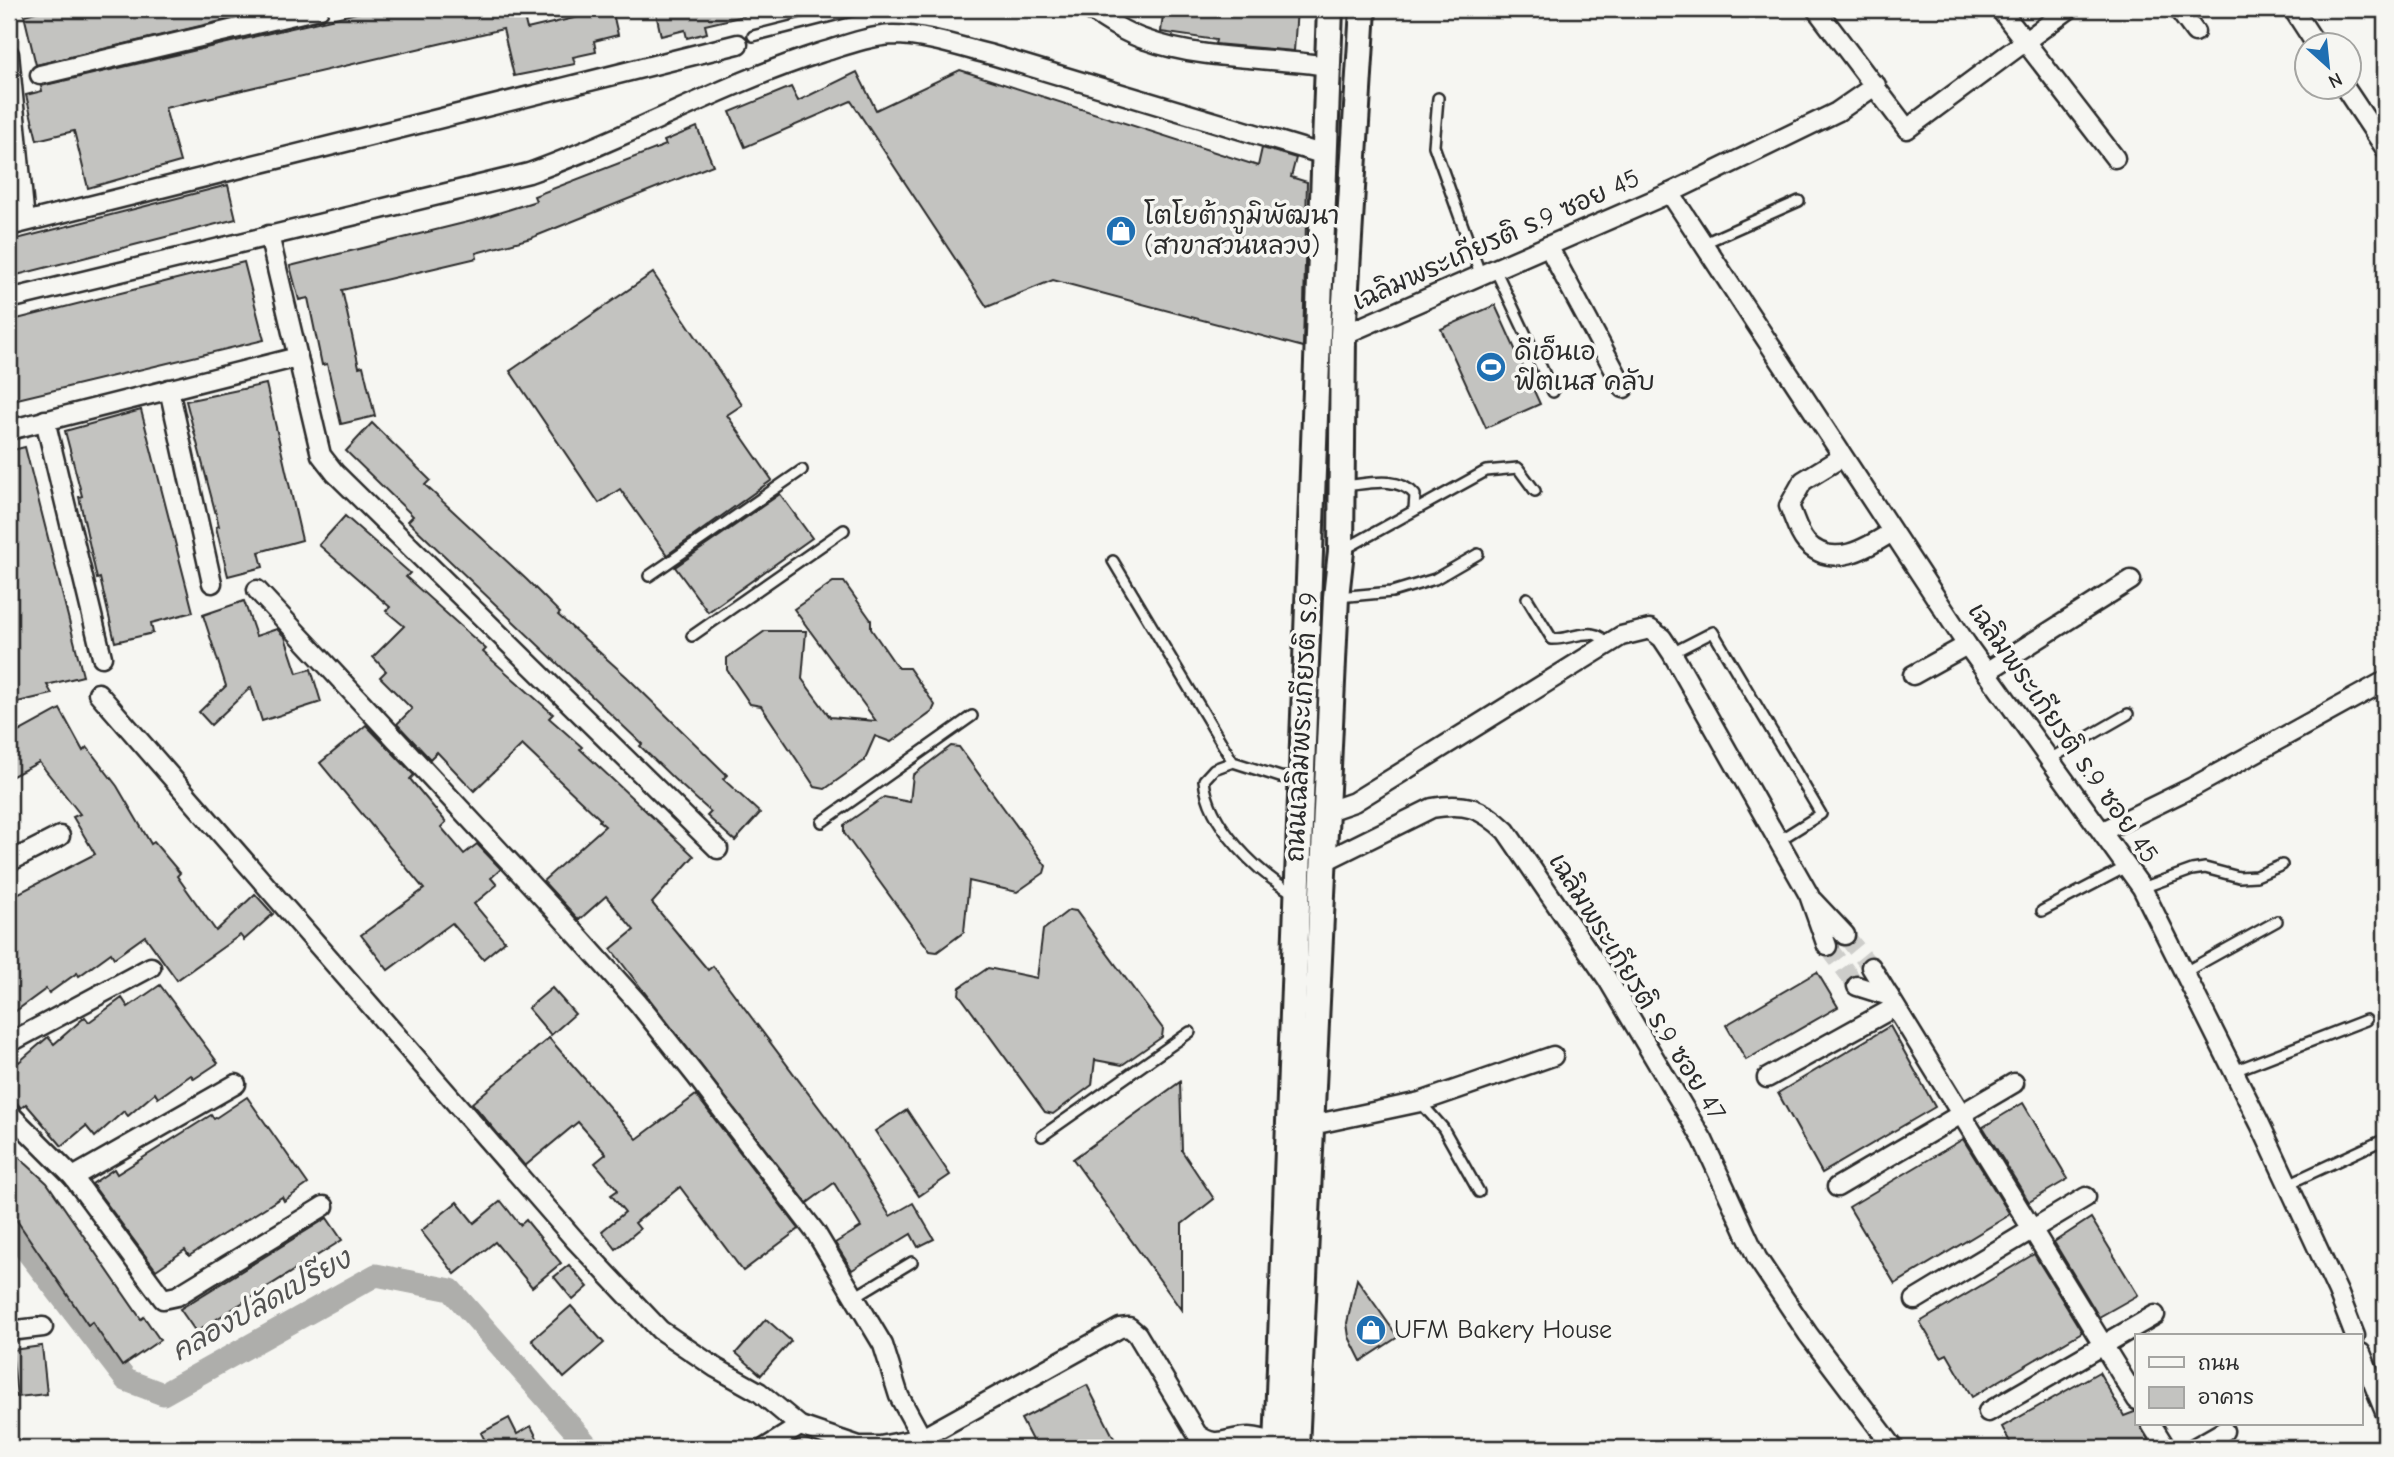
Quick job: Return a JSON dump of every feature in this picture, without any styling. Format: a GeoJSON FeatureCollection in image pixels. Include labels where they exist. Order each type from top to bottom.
{"type":"FeatureCollection","features":[{"type":"Feature","properties":{"kind":"main road","name":"ถนนเฉลิมพระเกียรติ ร.9"},"geometry":{"type":"LineString","coordinates":[[1283,1446],[1297,895],[1304,780],[1330,9]]}},
{"type":"Feature","properties":{"kind":"main road","name":"ถนนเฉลิมพระเกียรติ ร.9"},"geometry":{"type":"LineString","coordinates":[[1283,1446],[1312,1125],[1336,597],[1341,551],[1343,335],[1363,9]]}},
{"type":"Feature","properties":{"kind":"street"},"geometry":{"type":"LineString","coordinates":[[40,75],[319,9]]}},
{"type":"Feature","properties":{"kind":"street"},"geometry":{"type":"LineString","coordinates":[[1089,9],[1126,32],[1149,42],[1189,50],[1328,66]]}},
{"type":"Feature","properties":{"kind":"street"},"geometry":{"type":"LineString","coordinates":[[1816,9],[1907,129],[2070,9]]}},
{"type":"Feature","properties":{"kind":"street"},"geometry":{"type":"LineString","coordinates":[[2000,9],[2115,158]]}},
{"type":"Feature","properties":{"kind":"street"},"geometry":{"type":"LineString","coordinates":[[2178,9],[2195,32]]}},
{"type":"Feature","properties":{"kind":"street"},"geometry":{"type":"LineString","coordinates":[[2293,9],[2308,32]]}},
{"type":"Feature","properties":{"kind":"street"},"geometry":{"type":"LineString","coordinates":[[9,299],[529,173],[574,157],[786,64],[858,42],[892,35],[937,41],[992,55],[1325,155]]}},
{"type":"Feature","properties":{"kind":"street"},"geometry":{"type":"LineString","coordinates":[[9,54],[17,223],[746,40]]}},
{"type":"Feature","properties":{"kind":"street","name":"เฉลิมพระเกียรติ ร.9 ซอย 45"},"geometry":{"type":"LineString","coordinates":[[1343,335],[1670,192],[1807,128],[1837,113],[1875,85]]}},
{"type":"Feature","properties":{"kind":"street"},"geometry":{"type":"LineString","coordinates":[[2354,102],[2385,148]]}},
{"type":"Feature","properties":{"kind":"street","name":"เฉลิมพระเกียรติ ร.9 ซอย 45"},"geometry":{"type":"LineString","coordinates":[[1670,192],[1967,645],[2142,888],[2234,1070],[2338,1292],[2353,1334]]}},
{"type":"Feature","properties":{"kind":"street"},"geometry":{"type":"LineString","coordinates":[[269,235],[321,455],[335,473],[718,849]]}},
{"type":"Feature","properties":{"kind":"street"},"geometry":{"type":"LineString","coordinates":[[1548,246],[1624,388]]}},
{"type":"Feature","properties":{"kind":"street"},"geometry":{"type":"LineString","coordinates":[[9,430],[298,357]]}},
{"type":"Feature","properties":{"kind":"street"},"geometry":{"type":"LineString","coordinates":[[169,389],[212,583]]}},
{"type":"Feature","properties":{"kind":"street"},"geometry":{"type":"LineString","coordinates":[[45,420],[102,657]]}},
{"type":"Feature","properties":{"kind":"street"},"geometry":{"type":"LineString","coordinates":[[1842,457],[1803,481],[1789,506],[1805,541],[1821,552],[1834,556],[1862,551],[1892,532]]}},
{"type":"Feature","properties":{"kind":"street"},"geometry":{"type":"LineString","coordinates":[[1986,671],[2131,580]]}},
{"type":"Feature","properties":{"kind":"street"},"geometry":{"type":"LineString","coordinates":[[257,590],[561,916],[638,1003],[817,1233],[883,1345],[899,1396],[922,1438]]}},
{"type":"Feature","properties":{"kind":"street"},"geometry":{"type":"LineString","coordinates":[[1328,811],[1354,802],[1608,647],[1621,636],[1650,629],[1662,638],[1672,653],[1809,895],[1827,946]]}},
{"type":"Feature","properties":{"kind":"street"},"geometry":{"type":"LineString","coordinates":[[1913,675],[1967,645]]}},
{"type":"Feature","properties":{"kind":"street"},"geometry":{"type":"LineString","coordinates":[[2103,831],[2193,787],[2384,683]]}},
{"type":"Feature","properties":{"kind":"street"},"geometry":{"type":"LineString","coordinates":[[98,693],[575,1240],[660,1330],[716,1368],[759,1392],[800,1426],[859,1446],[880,1447],[922,1438],[1120,1328],[1129,1327],[1137,1334],[1197,1434],[1206,1442],[1217,1444],[1249,1437],[1283,1446]]}},
{"type":"Feature","properties":{"kind":"street","name":"เฉลิมพระเกียรติ ร.9 ซอย 47"},"geometry":{"type":"LineString","coordinates":[[1325,860],[1432,808],[1450,805],[1470,806],[1487,813],[1506,831],[1608,980],[1703,1140],[1757,1258],[1808,1334],[1894,1448]]}},
{"type":"Feature","properties":{"kind":"street"},"geometry":{"type":"LineString","coordinates":[[9,862],[60,836]]}},
{"type":"Feature","properties":{"kind":"street"},"geometry":{"type":"LineString","coordinates":[[1809,895],[1845,935]]}},
{"type":"Feature","properties":{"kind":"street"},"geometry":{"type":"LineString","coordinates":[[9,1043],[151,967]]}},
{"type":"Feature","properties":{"kind":"street"},"geometry":{"type":"LineString","coordinates":[[1871,967],[2135,1397]]}},
{"type":"Feature","properties":{"kind":"street"},"geometry":{"type":"LineString","coordinates":[[1857,986],[1892,1002]]}},
{"type":"Feature","properties":{"kind":"street"},"geometry":{"type":"LineString","coordinates":[[1768,1078],[1892,1002]]}},
{"type":"Feature","properties":{"kind":"street"},"geometry":{"type":"LineString","coordinates":[[1312,1125],[1420,1102],[1553,1056]]}},
{"type":"Feature","properties":{"kind":"street"},"geometry":{"type":"LineString","coordinates":[[1837,1187],[2014,1083]]}},
{"type":"Feature","properties":{"kind":"street"},"geometry":{"type":"LineString","coordinates":[[73,1177],[236,1084]]}},
{"type":"Feature","properties":{"kind":"street"},"geometry":{"type":"LineString","coordinates":[[9,1113],[73,1177],[163,1299],[177,1296],[324,1206]]}},
{"type":"Feature","properties":{"kind":"street"},"geometry":{"type":"LineString","coordinates":[[1915,1300],[2086,1197]]}},
{"type":"Feature","properties":{"kind":"street"},"geometry":{"type":"LineString","coordinates":[[1988,1412],[2102,1343],[2155,1315]]}},
{"type":"Feature","properties":{"kind":"street"},"geometry":{"type":"LineString","coordinates":[[9,1331],[43,1326]]}},
{"type":"Feature","properties":{"kind":"street"},"geometry":{"type":"LineString","coordinates":[[2362,1355],[2385,1412]]}},
{"type":"Feature","properties":{"kind":"street"},"geometry":{"type":"LineString","coordinates":[[765,1448],[800,1426]]}},
{"type":"Feature","properties":{"kind":"street"},"geometry":{"type":"LineString","coordinates":[[2152,1426],[2166,1448]]}},
{"type":"Feature","properties":{"kind":"street"},"geometry":{"type":"LineString","coordinates":[[2194,1448],[2224,1431]]}},
{"type":"Feature","properties":{"kind":"lane"},"geometry":{"type":"LineString","coordinates":[[746,40],[859,9]]}},
{"type":"Feature","properties":{"kind":"lane"},"geometry":{"type":"LineString","coordinates":[[1438,97],[1434,146],[1488,272],[1553,392]]}},
{"type":"Feature","properties":{"kind":"lane"},"geometry":{"type":"LineString","coordinates":[[1702,244],[1799,201]]}},
{"type":"Feature","properties":{"kind":"lane"},"geometry":{"type":"LineString","coordinates":[[1341,551],[1486,471],[1518,468],[1535,491]]}},
{"type":"Feature","properties":{"kind":"lane"},"geometry":{"type":"LineString","coordinates":[[649,576],[802,470]]}},
{"type":"Feature","properties":{"kind":"lane"},"geometry":{"type":"LineString","coordinates":[[1342,486],[1395,482],[1407,485],[1415,495],[1414,509]]}},
{"type":"Feature","properties":{"kind":"lane"},"geometry":{"type":"LineString","coordinates":[[692,636],[844,530]]}},
{"type":"Feature","properties":{"kind":"lane"},"geometry":{"type":"LineString","coordinates":[[1336,597],[1392,592],[1435,579],[1478,554]]}},
{"type":"Feature","properties":{"kind":"lane"},"geometry":{"type":"LineString","coordinates":[[1113,561],[1233,762]]}},
{"type":"Feature","properties":{"kind":"lane"},"geometry":{"type":"LineString","coordinates":[[1527,598],[1552,639],[1595,633],[1602,636],[1608,647]]}},
{"type":"Feature","properties":{"kind":"lane"},"geometry":{"type":"LineString","coordinates":[[1672,653],[1713,632],[1822,814],[1778,841]]}},
{"type":"Feature","properties":{"kind":"lane"},"geometry":{"type":"LineString","coordinates":[[2048,760],[2128,714]]}},
{"type":"Feature","properties":{"kind":"lane"},"geometry":{"type":"LineString","coordinates":[[822,822],[972,716]]}},
{"type":"Feature","properties":{"kind":"lane"},"geometry":{"type":"LineString","coordinates":[[1297,895],[1274,882],[1241,851],[1218,818],[1204,780],[1214,769],[1233,762],[1269,774],[1304,780]]}},
{"type":"Feature","properties":{"kind":"lane"},"geometry":{"type":"LineString","coordinates":[[2142,888],[2192,870],[2205,868],[2239,877],[2256,876],[2282,865]]}},
{"type":"Feature","properties":{"kind":"lane"},"geometry":{"type":"LineString","coordinates":[[2042,911],[2126,867]]}},
{"type":"Feature","properties":{"kind":"lane"},"geometry":{"type":"LineString","coordinates":[[2185,972],[2277,922]]}},
{"type":"Feature","properties":{"kind":"lane"},"geometry":{"type":"LineString","coordinates":[[2234,1070],[2366,1020]]}},
{"type":"Feature","properties":{"kind":"lane"},"geometry":{"type":"LineString","coordinates":[[1042,1136],[1190,1032]]}},
{"type":"Feature","properties":{"kind":"lane"},"geometry":{"type":"LineString","coordinates":[[1420,1102],[1443,1128],[1479,1192]]}},
{"type":"Feature","properties":{"kind":"lane"},"geometry":{"type":"LineString","coordinates":[[2287,1185],[2385,1139]]}},
{"type":"Feature","properties":{"kind":"lane"},"geometry":{"type":"LineString","coordinates":[[856,1296],[912,1262]]}},
{"type":"Feature","properties":{"kind":"building"},"geometry":{"type":"Polygon","coordinates":[[[48,9],[271,9],[36,65],[24,15],[48,9]]]}},
{"type":"Feature","properties":{"kind":"building"},"geometry":{"type":"Polygon","coordinates":[[[374,9],[522,9],[527,29],[612,9],[618,35],[594,41],[596,52],[573,57],[575,64],[514,76],[503,29],[165,108],[180,162],[88,188],[74,131],[37,140],[26,95],[42,91],[41,86],[374,9]]]}},
{"type":"Feature","properties":{"kind":"building"},"geometry":{"type":"Polygon","coordinates":[[[655,9],[744,9],[744,16],[705,25],[707,33],[687,38],[685,30],[661,36],[655,9]]]}},
{"type":"Feature","properties":{"kind":"building"},"geometry":{"type":"Polygon","coordinates":[[[1217,9],[1297,9],[1294,51],[1215,44],[1216,40],[1161,32],[1163,14],[1183,11],[1217,16],[1217,9]]]}},
{"type":"Feature","properties":{"kind":"building","name":"โตโยต้าภูมิพัฒนา (สาขาสวนหลวง)"},"geometry":{"type":"Polygon","coordinates":[[[960,70],[1258,166],[1262,148],[1296,158],[1291,177],[1307,182],[1303,347],[1053,280],[987,307],[851,101],[745,147],[730,112],[791,87],[798,101],[857,72],[876,110],[960,70]]]}},
{"type":"Feature","properties":{"kind":"building"},"geometry":{"type":"Polygon","coordinates":[[[697,127],[713,165],[531,238],[476,253],[477,258],[342,290],[359,367],[363,366],[375,416],[341,424],[327,364],[322,365],[308,298],[299,300],[290,266],[476,220],[536,201],[534,196],[666,145],[664,141],[697,127]]]}},
{"type":"Feature","properties":{"kind":"building"},"geometry":{"type":"Polygon","coordinates":[[[228,185],[236,219],[9,277],[9,241],[228,185]]]}},
{"type":"Feature","properties":{"kind":"building"},"geometry":{"type":"Polygon","coordinates":[[[244,262],[264,340],[9,401],[9,321],[244,262]]]}},
{"type":"Feature","properties":{"kind":"building"},"geometry":{"type":"Polygon","coordinates":[[[653,273],[742,405],[727,415],[772,480],[667,555],[620,489],[599,503],[510,371],[653,273]]]}},
{"type":"Feature","properties":{"kind":"building","name":"ดีเอ็นเอ ฟิตเนส คลับ"},"geometry":{"type":"Polygon","coordinates":[[[1495,305],[1540,404],[1486,428],[1441,329],[1495,305]]]}},
{"type":"Feature","properties":{"kind":"building"},"geometry":{"type":"Polygon","coordinates":[[[266,384],[302,540],[259,552],[263,567],[228,576],[216,527],[219,526],[186,401],[266,384]]]}},
{"type":"Feature","properties":{"kind":"building"},"geometry":{"type":"Polygon","coordinates":[[[141,410],[193,612],[151,623],[153,633],[115,642],[100,578],[97,579],[79,497],[82,496],[65,431],[141,410]]]}},
{"type":"Feature","properties":{"kind":"building"},"geometry":{"type":"Polygon","coordinates":[[[372,423],[430,480],[425,485],[527,580],[560,613],[558,615],[627,677],[727,775],[723,779],[760,813],[735,841],[707,816],[711,812],[640,746],[642,744],[408,521],[413,516],[346,451],[372,423]]]}},
{"type":"Feature","properties":{"kind":"building"},"geometry":{"type":"Polygon","coordinates":[[[25,447],[83,676],[47,685],[52,694],[9,704],[9,451],[25,447]]]}},
{"type":"Feature","properties":{"kind":"building"},"geometry":{"type":"Polygon","coordinates":[[[780,494],[812,538],[708,612],[675,567],[780,494]]]}},
{"type":"Feature","properties":{"kind":"building"},"geometry":{"type":"Polygon","coordinates":[[[345,516],[410,573],[406,577],[486,649],[483,652],[553,714],[549,718],[582,747],[580,749],[694,856],[652,903],[708,970],[713,966],[844,1141],[890,1216],[913,1203],[934,1239],[918,1247],[911,1234],[852,1270],[835,1243],[861,1227],[834,1183],[807,1203],[611,949],[634,930],[606,896],[579,920],[543,881],[605,826],[600,819],[522,745],[474,791],[437,752],[430,759],[397,724],[412,709],[380,677],[386,671],[373,657],[404,626],[386,611],[390,607],[319,545],[345,516]]]}},
{"type":"Feature","properties":{"kind":"building"},"geometry":{"type":"Polygon","coordinates":[[[833,582],[844,582],[871,620],[871,629],[898,668],[909,668],[935,705],[932,712],[891,742],[875,736],[864,761],[825,789],[815,787],[761,706],[750,704],[727,670],[727,658],[765,631],[806,631],[802,679],[830,717],[876,721],[794,609],[833,582]]]}},
{"type":"Feature","properties":{"kind":"building"},"geometry":{"type":"Polygon","coordinates":[[[244,601],[256,636],[277,629],[285,637],[297,673],[311,669],[321,702],[262,721],[251,687],[211,725],[199,712],[226,686],[203,615],[244,601]]]}},
{"type":"Feature","properties":{"kind":"building"},"geometry":{"type":"Polygon","coordinates":[[[60,709],[83,751],[87,747],[117,786],[151,844],[154,842],[180,873],[177,876],[216,931],[255,894],[273,914],[244,940],[240,935],[177,980],[145,936],[114,958],[111,953],[49,993],[46,989],[9,1016],[9,898],[95,854],[73,817],[80,814],[39,762],[9,778],[9,737],[60,709]]]}},
{"type":"Feature","properties":{"kind":"building"},"geometry":{"type":"Polygon","coordinates":[[[366,725],[414,775],[410,779],[446,822],[441,827],[464,854],[477,844],[501,869],[491,878],[497,885],[474,904],[505,941],[483,959],[452,923],[388,970],[361,935],[424,889],[320,763],[366,725]]]}},
{"type":"Feature","properties":{"kind":"building"},"geometry":{"type":"Polygon","coordinates":[[[951,746],[959,747],[1046,866],[1044,873],[1017,892],[969,881],[964,932],[937,952],[930,951],[844,833],[844,825],[884,797],[910,802],[913,775],[951,746]]]}},
{"type":"Feature","properties":{"kind":"building"},"geometry":{"type":"Polygon","coordinates":[[[1069,910],[1076,911],[1163,1029],[1162,1037],[1122,1065],[1095,1060],[1092,1085],[1053,1114],[1045,1112],[959,994],[960,987],[988,968],[1037,978],[1043,930],[1069,910]]]}},
{"type":"Feature","properties":{"kind":"building"},"geometry":{"type":"Polygon","coordinates":[[[1817,972],[1838,1007],[1746,1060],[1726,1025],[1817,972]]]}},
{"type":"Feature","properties":{"kind":"building"},"geometry":{"type":"Polygon","coordinates":[[[160,985],[218,1063],[194,1079],[191,1075],[158,1098],[155,1093],[128,1116],[124,1111],[95,1137],[86,1126],[62,1146],[26,1104],[21,1108],[9,1094],[9,1054],[19,1062],[48,1037],[54,1044],[85,1017],[89,1022],[122,998],[128,1007],[160,985]]]}},
{"type":"Feature","properties":{"kind":"building"},"geometry":{"type":"Polygon","coordinates":[[[552,988],[575,1014],[551,1035],[528,1008],[552,988]]]}},
{"type":"Feature","properties":{"kind":"building"},"geometry":{"type":"Polygon","coordinates":[[[1890,1026],[1935,1107],[1822,1173],[1778,1093],[1890,1026]]]}},
{"type":"Feature","properties":{"kind":"building"},"geometry":{"type":"Polygon","coordinates":[[[549,1038],[637,1139],[696,1095],[799,1229],[743,1271],[680,1187],[635,1223],[640,1229],[616,1249],[602,1231],[625,1212],[611,1195],[618,1190],[595,1163],[606,1154],[578,1122],[525,1166],[472,1103],[549,1038]]]}},
{"type":"Feature","properties":{"kind":"building"},"geometry":{"type":"Polygon","coordinates":[[[1180,1082],[1182,1151],[1214,1199],[1182,1224],[1182,1311],[1073,1159],[1180,1082]]]}},
{"type":"Feature","properties":{"kind":"building"},"geometry":{"type":"Polygon","coordinates":[[[247,1097],[308,1184],[284,1201],[282,1197],[189,1256],[185,1250],[156,1270],[92,1184],[114,1169],[117,1174],[211,1115],[214,1119],[247,1097]]]}},
{"type":"Feature","properties":{"kind":"building"},"geometry":{"type":"Polygon","coordinates":[[[2023,1103],[2068,1179],[2029,1202],[1983,1127],[2023,1103]]]}},
{"type":"Feature","properties":{"kind":"building"},"geometry":{"type":"Polygon","coordinates":[[[907,1110],[950,1175],[919,1196],[875,1131],[907,1110]]]}},
{"type":"Feature","properties":{"kind":"building"},"geometry":{"type":"Polygon","coordinates":[[[1963,1139],[2009,1213],[1895,1284],[1849,1207],[1963,1139]]]}},
{"type":"Feature","properties":{"kind":"building"},"geometry":{"type":"Polygon","coordinates":[[[9,1148],[47,1183],[141,1319],[144,1317],[160,1340],[122,1366],[92,1322],[88,1325],[9,1209],[9,1148]]]}},
{"type":"Feature","properties":{"kind":"building"},"geometry":{"type":"Polygon","coordinates":[[[501,1201],[520,1225],[526,1220],[561,1263],[532,1287],[495,1242],[455,1274],[421,1231],[457,1202],[474,1223],[501,1201]]]}},
{"type":"Feature","properties":{"kind":"building"},"geometry":{"type":"Polygon","coordinates":[[[327,1218],[342,1240],[196,1332],[180,1309],[327,1218]]]}},
{"type":"Feature","properties":{"kind":"building"},"geometry":{"type":"Polygon","coordinates":[[[2091,1218],[2138,1295],[2099,1317],[2054,1242],[2091,1218]]]}},
{"type":"Feature","properties":{"kind":"building"},"geometry":{"type":"Polygon","coordinates":[[[2034,1254],[2082,1332],[1972,1397],[1947,1354],[1941,1357],[1920,1322],[2034,1254]]]}},
{"type":"Feature","properties":{"kind":"building"},"geometry":{"type":"Polygon","coordinates":[[[569,1265],[588,1287],[573,1300],[554,1277],[569,1265]]]}},
{"type":"Feature","properties":{"kind":"building","name":"UFM Bakery House"},"geometry":{"type":"Polygon","coordinates":[[[1357,1279],[1398,1337],[1361,1361],[1349,1337],[1347,1323],[1357,1279]]]}},
{"type":"Feature","properties":{"kind":"building"},"geometry":{"type":"Polygon","coordinates":[[[571,1306],[604,1343],[564,1378],[532,1340],[571,1306]]]}},
{"type":"Feature","properties":{"kind":"building"},"geometry":{"type":"Polygon","coordinates":[[[766,1319],[791,1341],[761,1375],[736,1353],[766,1319]]]}},
{"type":"Feature","properties":{"kind":"building"},"geometry":{"type":"Polygon","coordinates":[[[42,1346],[47,1394],[17,1397],[12,1350],[42,1346]]]}},
{"type":"Feature","properties":{"kind":"building"},"geometry":{"type":"Polygon","coordinates":[[[2099,1372],[2124,1416],[2135,1412],[2135,1426],[2141,1426],[2152,1446],[2013,1448],[2002,1427],[2099,1372]]]}},
{"type":"Feature","properties":{"kind":"building"},"geometry":{"type":"Polygon","coordinates":[[[1087,1385],[1116,1442],[1104,1448],[1036,1448],[1021,1419],[1087,1385]]]}},
{"type":"Feature","properties":{"kind":"building"},"geometry":{"type":"Polygon","coordinates":[[[509,1418],[517,1434],[531,1426],[542,1448],[489,1448],[481,1433],[509,1418]]]}},
{"type":"Feature","properties":{"kind":"waterway","name":"คลองปลัดเปรียง"},"geometry":{"type":"LineString","coordinates":[[9,1228],[126,1380],[163,1394],[376,1275],[451,1290],[590,1448]]}},
{"type":"Feature","properties":{"kind":"tunnel"},"geometry":{"type":"LineString","coordinates":[[1845,935],[1871,967]]}},
{"type":"Feature","properties":{"kind":"tunnel"},"geometry":{"type":"LineString","coordinates":[[1827,946],[1857,986]]}},
{"type":"Feature","properties":{"kind":"place","name":"โตโยต้าภูมิพัฒนา (สาขาสวนหลวง)"},"geometry":{"type":"Point","coordinates":[1121,231]}},
{"type":"Feature","properties":{"kind":"place","name":"ดีเอ็นเอ ฟิตเนส คลับ"},"geometry":{"type":"Point","coordinates":[1491,367]}},
{"type":"Feature","properties":{"kind":"place","name":"UFM Bakery House"},"geometry":{"type":"Point","coordinates":[1371,1330]}}]}
